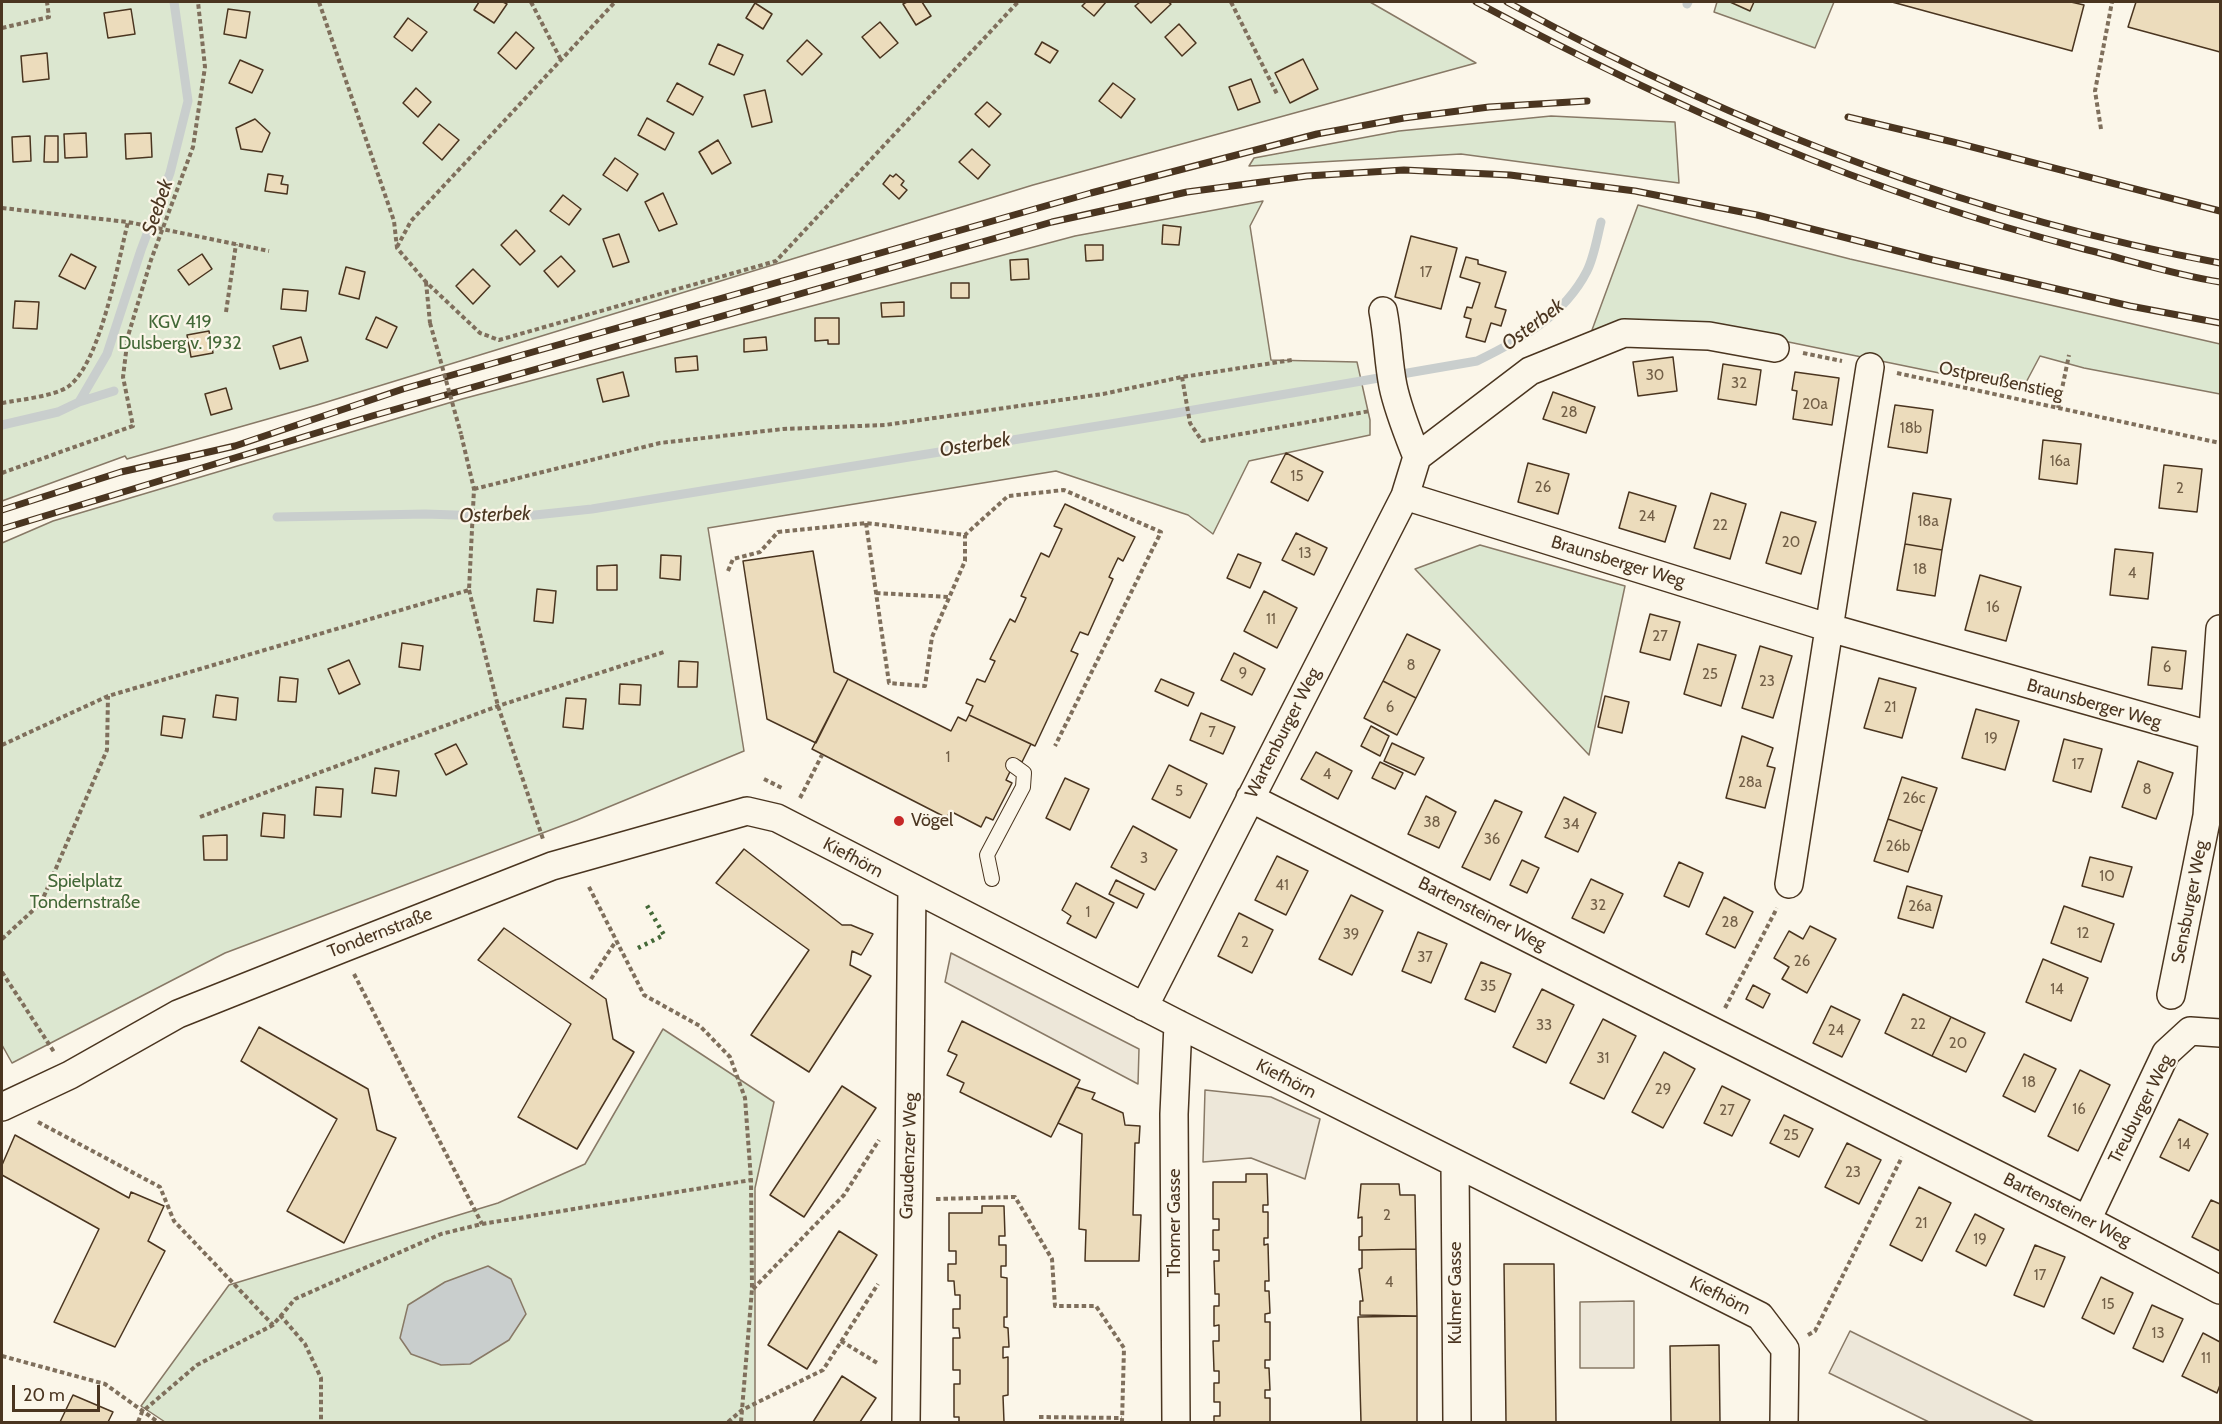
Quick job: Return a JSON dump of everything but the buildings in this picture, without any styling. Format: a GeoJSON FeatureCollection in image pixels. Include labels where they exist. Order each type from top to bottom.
{"type":"FeatureCollection","features":[{"type":"Feature","properties":{"kind":"street"},"geometry":{"type":"LineString","coordinates":[[1383,311],[1395,395],[1417,458],[1530,371],[1624,333],[1709,336],[1775,348]]}},
{"type":"Feature","properties":{"kind":"street"},"geometry":{"type":"LineString","coordinates":[[1789,884],[1870,367]]}},
{"type":"Feature","properties":{"kind":"street","name":"Wartenburger Weg"},"geometry":{"type":"LineString","coordinates":[[1144,1007],[1405,496],[1417,458]]}},
{"type":"Feature","properties":{"kind":"street","name":"Braunsberger Weg"},"geometry":{"type":"LineString","coordinates":[[1405,496],[1830,628],[2216,738]]}},
{"type":"Feature","properties":{"kind":"street","name":"Sensburger Weg"},"geometry":{"type":"LineString","coordinates":[[2171,995],[2207,816],[2216,738],[2220,629]]}},
{"type":"Feature","properties":{"kind":"street","name":"Bartensteiner Weg"},"geometry":{"type":"LineString","coordinates":[[1250,798],[1714,1030],[2220,1290]]}},
{"type":"Feature","properties":{"kind":"street","name":"Tondernstraße"},"geometry":{"type":"LineString","coordinates":[[4,1106],[70,1075],[178,1014],[563,863],[747,811],[777,818]]}},
{"type":"Feature","properties":{"kind":"street","name":"Kiefhörn"},"geometry":{"type":"LineString","coordinates":[[777,818],[1144,1007],[1760,1316],[1785,1349]]}},
{"type":"Feature","properties":{"kind":"street","name":"Graudenzer Weg"},"geometry":{"type":"LineString","coordinates":[[906,1422],[912,889]]}},
{"type":"Feature","properties":{"kind":"street","name":"Thorner Gasse"},"geometry":{"type":"LineString","coordinates":[[1176,1422],[1174,1114],[1178,1024]]}},
{"type":"Feature","properties":{"kind":"street","name":"Treuburger Weg"},"geometry":{"type":"LineString","coordinates":[[2087,1220],[2166,1053],[2190,1031],[2220,1033]]}},
{"type":"Feature","properties":{"kind":"street","name":"Kulmer Gasse"},"geometry":{"type":"LineString","coordinates":[[1455,1164],[1457,1422]]}},
{"type":"Feature","properties":{"kind":"street"},"geometry":{"type":"LineString","coordinates":[[1784,1422],[1785,1349]]}},
{"type":"Feature","properties":{"kind":"lane"},"geometry":{"type":"LineString","coordinates":[[992,879],[987,855],[1023,787],[1024,773],[1013,765]]}},
{"type":"Feature","properties":{"kind":"path"},"geometry":{"type":"LineString","coordinates":[[2,28],[50,17],[47,2]]}},
{"type":"Feature","properties":{"kind":"path"},"geometry":{"type":"LineString","coordinates":[[2,472],[133,426],[123,377],[128,336],[193,147],[205,67],[198,2]]}},
{"type":"Feature","properties":{"kind":"path"},"geometry":{"type":"LineString","coordinates":[[318,2],[394,221],[397,248],[426,282],[480,333],[499,340],[776,261],[1018,2]]}},
{"type":"Feature","properties":{"kind":"path"},"geometry":{"type":"LineString","coordinates":[[531,2],[561,60]]}},
{"type":"Feature","properties":{"kind":"path"},"geometry":{"type":"LineString","coordinates":[[397,248],[411,221],[615,2]]}},
{"type":"Feature","properties":{"kind":"path"},"geometry":{"type":"LineString","coordinates":[[1231,2],[1277,94]]}},
{"type":"Feature","properties":{"kind":"path"},"geometry":{"type":"LineString","coordinates":[[2101,129],[2095,91],[2112,2]]}},
{"type":"Feature","properties":{"kind":"path"},"geometry":{"type":"LineString","coordinates":[[2,208],[128,222],[269,251]]}},
{"type":"Feature","properties":{"kind":"path"},"geometry":{"type":"LineString","coordinates":[[2,403],[68,387],[86,366],[114,283],[128,222]]}},
{"type":"Feature","properties":{"kind":"path"},"geometry":{"type":"LineString","coordinates":[[226,312],[236,244]]}},
{"type":"Feature","properties":{"kind":"path"},"geometry":{"type":"LineString","coordinates":[[426,282],[430,323],[474,489],[469,590],[498,706],[563,863],[617,940],[644,996],[700,1026],[730,1057],[745,1098],[751,1180],[752,1289],[741,1422]]}},
{"type":"Feature","properties":{"kind":"path","name":"Ostpreußenstieg"},"geometry":{"type":"LineString","coordinates":[[1775,348],[2220,443]]}},
{"type":"Feature","properties":{"kind":"path"},"geometry":{"type":"LineString","coordinates":[[2058,408],[2069,355]]}},
{"type":"Feature","properties":{"kind":"path"},"geometry":{"type":"LineString","coordinates":[[474,489],[660,443],[783,429],[885,425],[1102,394],[1182,377],[1292,360]]}},
{"type":"Feature","properties":{"kind":"path"},"geometry":{"type":"LineString","coordinates":[[1182,377],[1190,423],[1202,441],[1395,395]]}},
{"type":"Feature","properties":{"kind":"path"},"geometry":{"type":"LineString","coordinates":[[866,523],[889,683],[925,686],[932,637],[965,561],[965,535],[1008,496],[1064,490],[1161,532],[1054,746]]}},
{"type":"Feature","properties":{"kind":"path"},"geometry":{"type":"LineString","coordinates":[[728,571],[733,559],[760,552],[778,532],[866,523],[965,535]]}},
{"type":"Feature","properties":{"kind":"path"},"geometry":{"type":"LineString","coordinates":[[2,745],[108,696],[469,590]]}},
{"type":"Feature","properties":{"kind":"path"},"geometry":{"type":"LineString","coordinates":[[876,594],[949,597]]}},
{"type":"Feature","properties":{"kind":"path"},"geometry":{"type":"LineString","coordinates":[[200,818],[498,706],[664,652]]}},
{"type":"Feature","properties":{"kind":"path"},"geometry":{"type":"LineString","coordinates":[[2,939],[41,903],[106,750],[108,696]]}},
{"type":"Feature","properties":{"kind":"path"},"geometry":{"type":"LineString","coordinates":[[800,798],[822,754]]}},
{"type":"Feature","properties":{"kind":"path"},"geometry":{"type":"LineString","coordinates":[[1714,1030],[1789,884]]}},
{"type":"Feature","properties":{"kind":"path"},"geometry":{"type":"LineString","coordinates":[[591,979],[617,940]]}},
{"type":"Feature","properties":{"kind":"path"},"geometry":{"type":"LineString","coordinates":[[341,949],[483,1224]]}},
{"type":"Feature","properties":{"kind":"path"},"geometry":{"type":"LineString","coordinates":[[2,972],[70,1075]]}},
{"type":"Feature","properties":{"kind":"path"},"geometry":{"type":"LineString","coordinates":[[4,1106],[160,1187],[174,1221],[273,1325]]}},
{"type":"Feature","properties":{"kind":"path"},"geometry":{"type":"LineString","coordinates":[[1785,1349],[1815,1331],[1912,1133]]}},
{"type":"Feature","properties":{"kind":"path"},"geometry":{"type":"LineString","coordinates":[[752,1289],[844,1195],[881,1137],[910,1163]]}},
{"type":"Feature","properties":{"kind":"path"},"geometry":{"type":"LineString","coordinates":[[138,1422],[142,1412],[197,1365],[273,1325],[295,1299],[441,1234],[483,1224],[751,1180]]}},
{"type":"Feature","properties":{"kind":"path"},"geometry":{"type":"LineString","coordinates":[[908,1199],[1015,1197],[1052,1259],[1055,1306],[1096,1306],[1124,1348],[1122,1420],[1039,1417]]}},
{"type":"Feature","properties":{"kind":"path"},"geometry":{"type":"LineString","coordinates":[[728,1422],[742,1410],[823,1370],[880,1281]]}},
{"type":"Feature","properties":{"kind":"path"},"geometry":{"type":"LineString","coordinates":[[280,1315],[304,1344],[321,1378],[321,1422]]}},
{"type":"Feature","properties":{"kind":"path"},"geometry":{"type":"LineString","coordinates":[[841,1341],[905,1379]]}},
{"type":"Feature","properties":{"kind":"path"},"geometry":{"type":"LineString","coordinates":[[2,1356],[105,1384],[159,1422]]}},
{"type":"Feature","properties":{"kind":"green space","name":"KGV 419 Dulsberg v. 1932"},"geometry":{"type":"Polygon","coordinates":[[[2,2],[1370,2],[1476,63],[1033,185],[317,405],[127,459],[125,456],[2,501],[2,2]]]}},
{"type":"Feature","properties":{"kind":"green space"},"geometry":{"type":"Polygon","coordinates":[[[1717,2],[1834,2],[1815,48],[1714,12],[1717,2]]]}},
{"type":"Feature","properties":{"kind":"green space"},"geometry":{"type":"Polygon","coordinates":[[[1551,116],[1675,122],[1679,183],[1461,154],[1249,166],[1254,158],[1399,131],[1551,116]]]}},
{"type":"Feature","properties":{"kind":"green space","name":"Spielplatz Tondernstraße"},"geometry":{"type":"Polygon","coordinates":[[[1263,201],[1250,226],[1271,360],[1357,362],[1370,420],[1370,435],[1249,461],[1213,534],[1188,515],[1056,471],[708,528],[744,751],[577,820],[225,953],[12,1063],[2,1045],[2,543],[53,521],[462,399],[1075,236],[1263,201]]]}},
{"type":"Feature","properties":{"kind":"green space"},"geometry":{"type":"Polygon","coordinates":[[[1638,205],[1850,259],[2220,344],[2220,394],[2084,368],[2040,356],[2022,390],[1701,324],[1592,330],[1638,205]]]}},
{"type":"Feature","properties":{"kind":"green space"},"geometry":{"type":"Polygon","coordinates":[[[1480,545],[1625,586],[1589,755],[1415,569],[1480,545]]]}},
{"type":"Feature","properties":{"kind":"green space"},"geometry":{"type":"Polygon","coordinates":[[[663,1029],[774,1102],[755,1188],[755,1422],[165,1422],[141,1406],[229,1285],[498,1203],[585,1164],[663,1029]]]}},
{"type":"Feature","properties":{"kind":"shaded area"},"geometry":{"type":"Polygon","coordinates":[[[951,953],[1139,1049],[1138,1084],[945,982],[951,953]]]}},
{"type":"Feature","properties":{"kind":"shaded area"},"geometry":{"type":"Polygon","coordinates":[[[1205,1090],[1271,1097],[1320,1119],[1305,1179],[1251,1158],[1203,1162],[1205,1090]]]}},
{"type":"Feature","properties":{"kind":"shaded area"},"geometry":{"type":"Polygon","coordinates":[[[488,1266],[511,1279],[526,1314],[509,1340],[470,1364],[441,1365],[411,1354],[400,1338],[408,1305],[445,1282],[488,1266]]]}},
{"type":"Feature","properties":{"kind":"shaded area"},"geometry":{"type":"Polygon","coordinates":[[[1634,1301],[1634,1368],[1580,1368],[1580,1302],[1634,1301]]]}},
{"type":"Feature","properties":{"kind":"shaded area"},"geometry":{"type":"Polygon","coordinates":[[[1850,1331],[2034,1422],[1929,1422],[1829,1373],[1850,1331]]]}},
{"type":"Feature","properties":{"kind":"waterway","name":"Seebek"},"geometry":{"type":"LineString","coordinates":[[79,402],[107,354],[141,250],[170,173],[188,101],[174,2]]}},
{"type":"Feature","properties":{"kind":"waterway","name":"Osterbek"},"geometry":{"type":"LineString","coordinates":[[277,517],[425,514],[516,517],[592,509],[1477,361],[1540,325],[1566,301],[1587,271],[1601,222]]}},
{"type":"Feature","properties":{"kind":"waterway","name":"Osterbek"},"geometry":{"type":"LineString","coordinates":[[2,425],[58,412],[79,402],[114,391]]}},
{"type":"Feature","properties":{"kind":"railway"},"geometry":{"type":"LineString","coordinates":[[1476,2],[1550,41],[1698,112],[1848,174],[2003,226],[2169,271],[2220,282]]}},
{"type":"Feature","properties":{"kind":"railway"},"geometry":{"type":"LineString","coordinates":[[1507,2],[1677,87],[1764,126],[1853,161],[2034,220],[2127,244],[2220,263]]}},
{"type":"Feature","properties":{"kind":"railway"},"geometry":{"type":"LineString","coordinates":[[2,510],[121,472],[235,446],[403,389],[1091,193],[1317,134],[1404,118],[1489,107],[1587,101]]}},
{"type":"Feature","properties":{"kind":"railway"},"geometry":{"type":"LineString","coordinates":[[1848,117],[2220,211]]}},
{"type":"Feature","properties":{"kind":"railway"},"geometry":{"type":"LineString","coordinates":[[2,529],[372,416],[1052,222],[1187,192],[1307,176],[1404,170],[1510,175],[1635,191],[1757,215],[1933,260],[2130,306],[2220,323]]}},
{"type":"Feature","properties":{"kind":"hedge"},"geometry":{"type":"LineString","coordinates":[[638,948],[664,935],[645,902]]}},
{"type":"Feature","properties":{"kind":"place","name":"Vögel"},"geometry":{"type":"Point","coordinates":[899,821]}}]}
